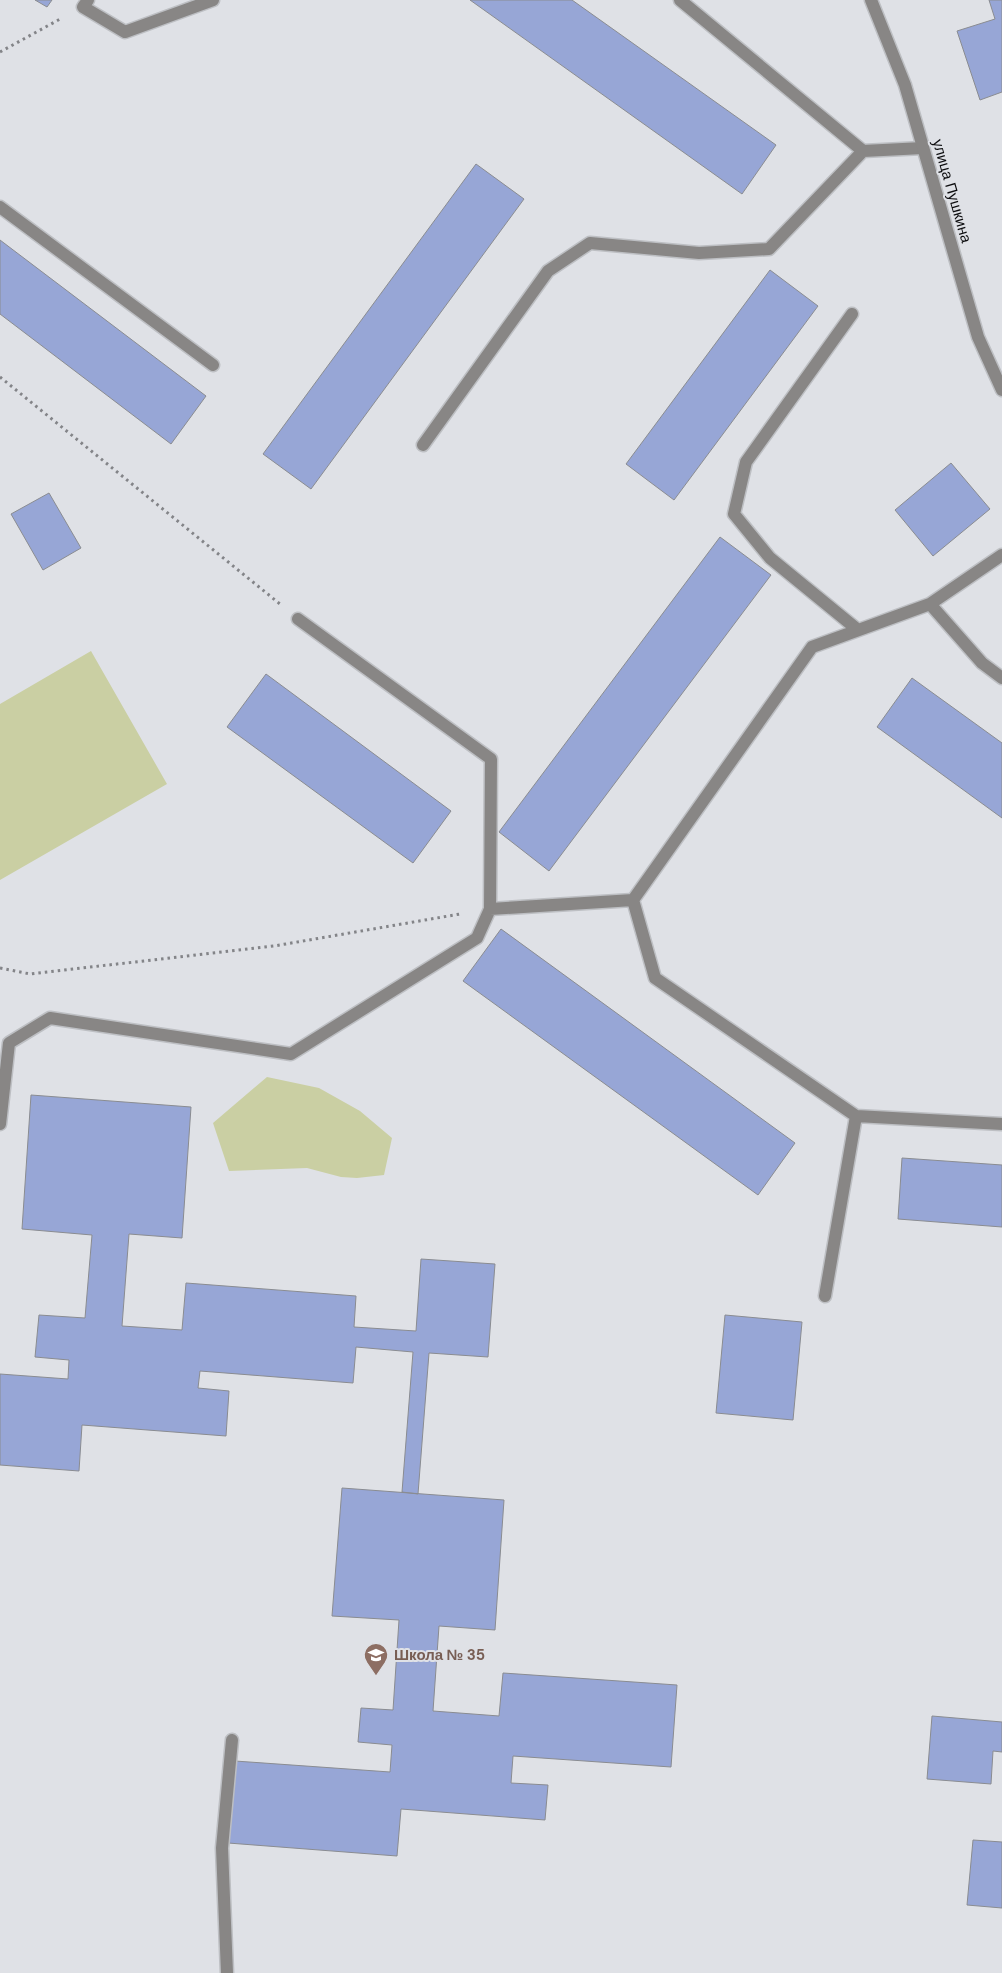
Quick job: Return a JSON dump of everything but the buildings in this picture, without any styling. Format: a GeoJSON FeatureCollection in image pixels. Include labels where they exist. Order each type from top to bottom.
{"type":"FeatureCollection","features":[{"type":"Feature","properties":{"kind":"street"},"geometry":{"type":"LineString","coordinates":[[85,4],[126,32],[213,0]]}},
{"type":"Feature","properties":{"kind":"street"},"geometry":{"type":"LineString","coordinates":[[680,0],[863,151],[923,148]]}},
{"type":"Feature","properties":{"kind":"street","name":"улица Пушкина"},"geometry":{"type":"LineString","coordinates":[[871,0],[905,85],[978,337],[1002,390]]}},
{"type":"Feature","properties":{"kind":"street"},"geometry":{"type":"LineString","coordinates":[[423,445],[548,271],[555,266],[590,243],[699,253],[769,249],[863,151]]}},
{"type":"Feature","properties":{"kind":"street"},"geometry":{"type":"LineString","coordinates":[[0,208],[213,365]]}},
{"type":"Feature","properties":{"kind":"street"},"geometry":{"type":"LineString","coordinates":[[852,314],[746,462],[734,514],[770,558],[858,630]]}},
{"type":"Feature","properties":{"kind":"street"},"geometry":{"type":"LineString","coordinates":[[633,900],[812,647],[930,604],[1002,555]]}},
{"type":"Feature","properties":{"kind":"street"},"geometry":{"type":"LineString","coordinates":[[930,604],[982,664],[1002,678]]}},
{"type":"Feature","properties":{"kind":"street"},"geometry":{"type":"LineString","coordinates":[[0,1124],[8,1043],[50,1018],[291,1054],[477,938],[490,909],[491,759],[298,619]]}},
{"type":"Feature","properties":{"kind":"street"},"geometry":{"type":"LineString","coordinates":[[490,909],[633,900]]}},
{"type":"Feature","properties":{"kind":"street"},"geometry":{"type":"LineString","coordinates":[[633,900],[655,978],[856,1116],[1002,1124]]}},
{"type":"Feature","properties":{"kind":"street"},"geometry":{"type":"LineString","coordinates":[[825,1296],[856,1116]]}},
{"type":"Feature","properties":{"kind":"street"},"geometry":{"type":"LineString","coordinates":[[227,1973],[222,1848],[232,1740]]}},
{"type":"Feature","properties":{"kind":"path"},"geometry":{"type":"LineString","coordinates":[[0,52],[85,4]]}},
{"type":"Feature","properties":{"kind":"path"},"geometry":{"type":"LineString","coordinates":[[0,378],[298,619]]}},
{"type":"Feature","properties":{"kind":"path"},"geometry":{"type":"LineString","coordinates":[[0,968],[30,974],[274,946],[490,909]]}},
{"type":"Feature","properties":{"kind":"green space"},"geometry":{"type":"Polygon","coordinates":[[[91,651],[167,784],[0,880],[0,704],[91,651]]]}},
{"type":"Feature","properties":{"kind":"green space"},"geometry":{"type":"Polygon","coordinates":[[[267,1077],[319,1088],[360,1111],[392,1138],[384,1175],[357,1178],[341,1177],[307,1168],[229,1171],[213,1123],[267,1077]]]}},
{"type":"Feature","properties":{"kind":"place","name":"Школа № 35"},"geometry":{"type":"Point","coordinates":[376,1676]}}]}
